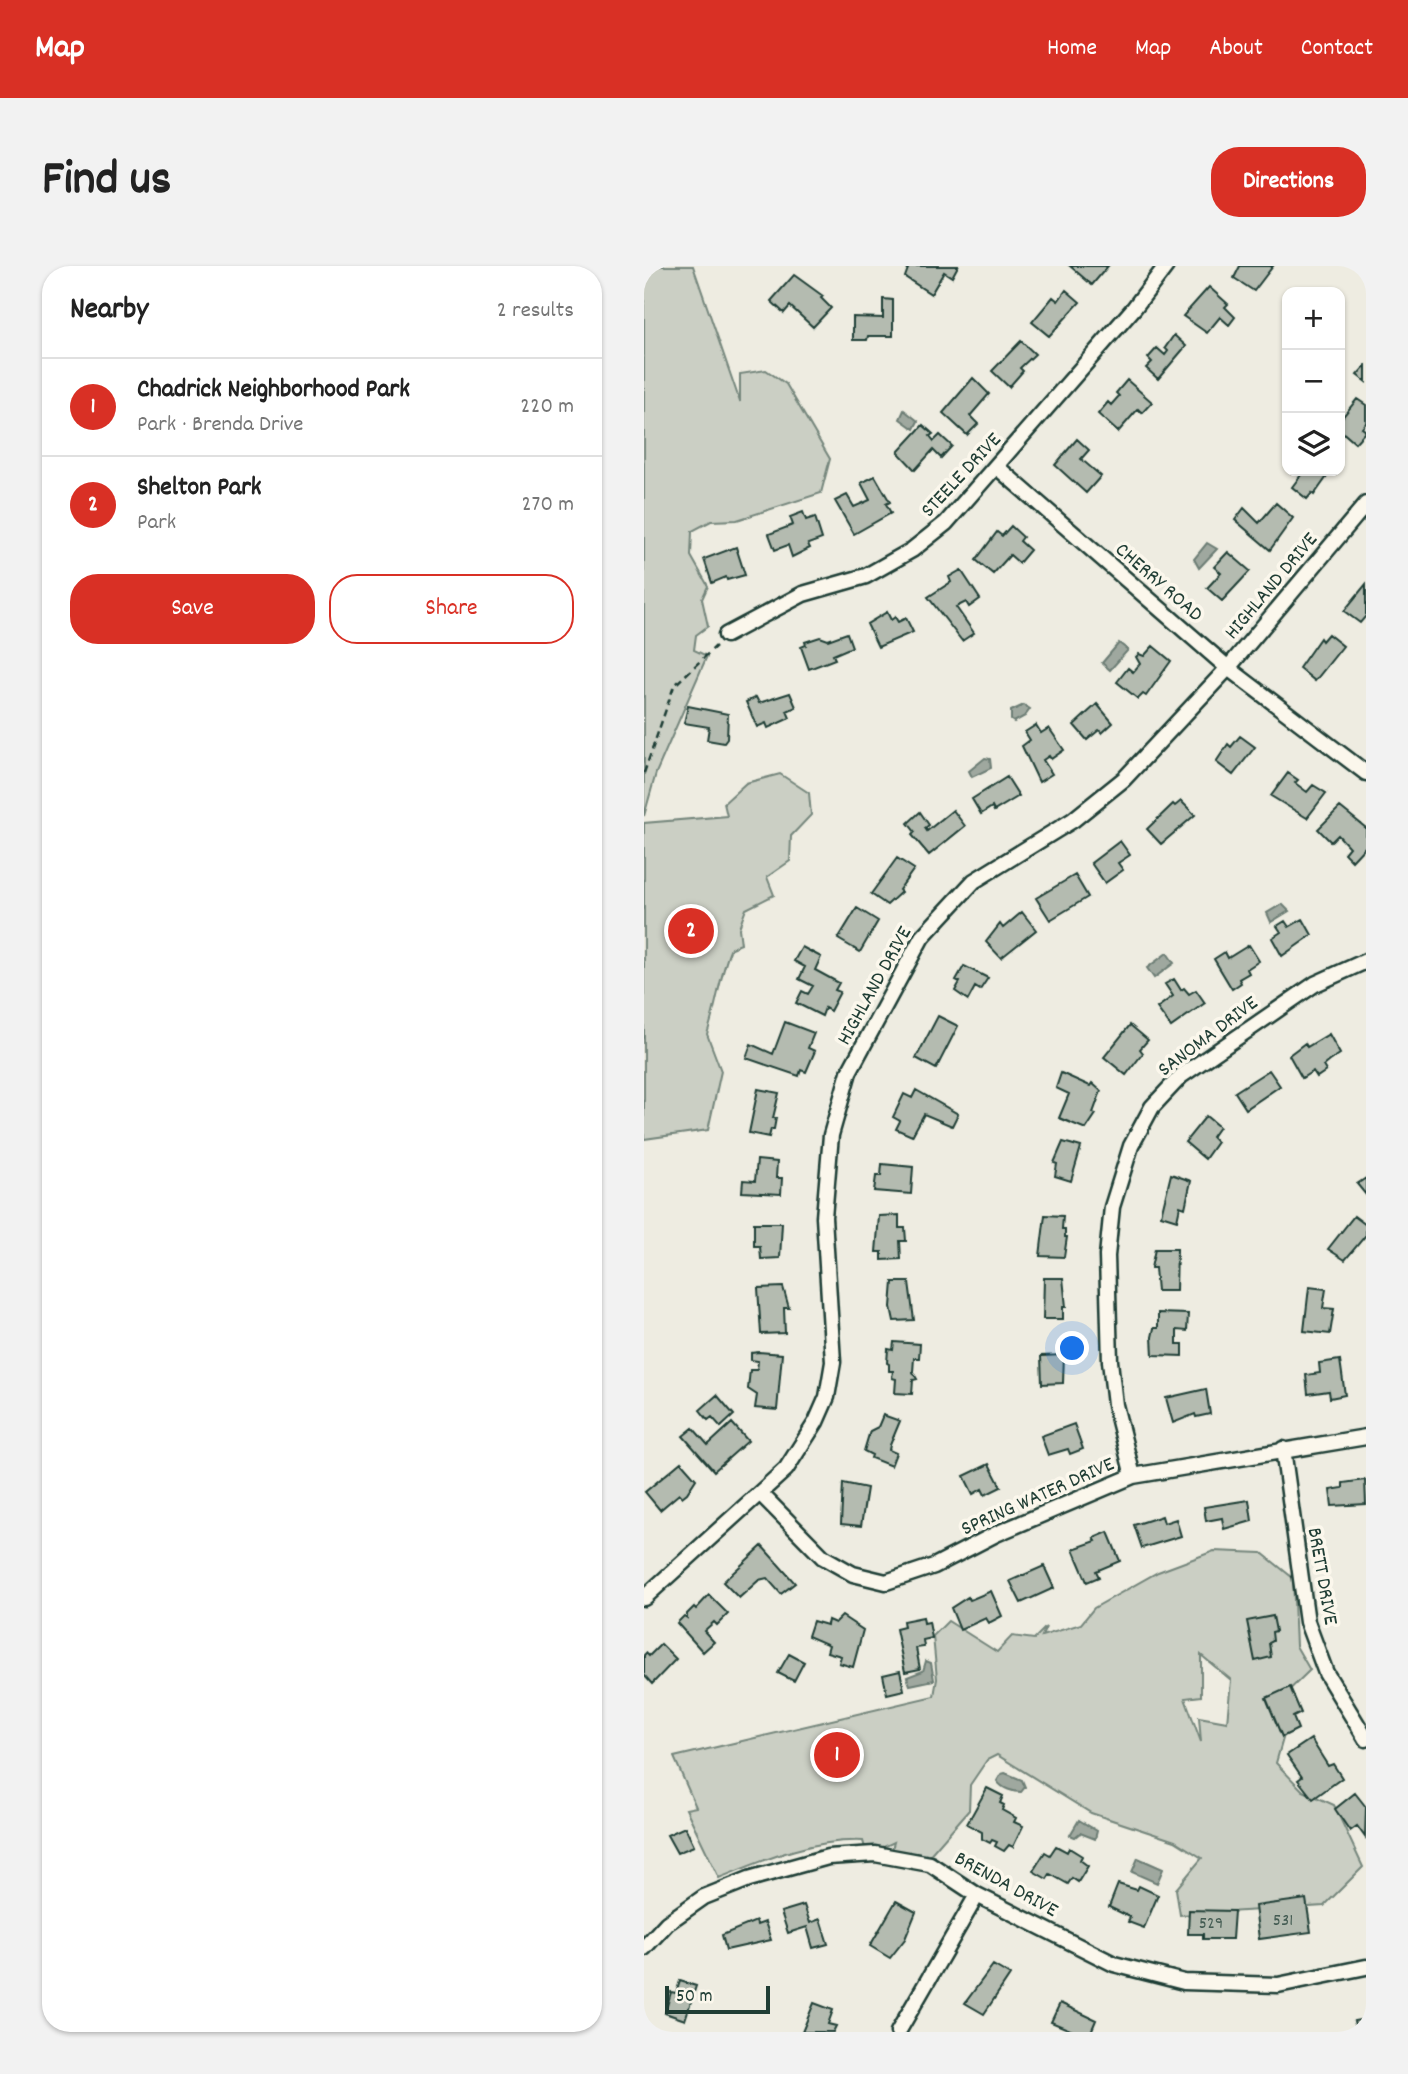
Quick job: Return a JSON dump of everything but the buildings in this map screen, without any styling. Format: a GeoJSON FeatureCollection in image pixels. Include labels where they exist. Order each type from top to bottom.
{"type":"FeatureCollection","features":[{"type":"Feature","properties":{"kind":"street","name":"STEELE DRIVE"},"geometry":{"type":"LineString","coordinates":[[726,635],[803,594],[866,576],[912,550],[946,523],[1134,308],[1166,266]]}},
{"type":"Feature","properties":{"kind":"street","name":"CHERRY ROAD"},"geometry":{"type":"LineString","coordinates":[[997,467],[1228,667],[1366,773]]}},
{"type":"Feature","properties":{"kind":"street","name":"HIGHLAND DRIVE"},"geometry":{"type":"LineString","coordinates":[[644,1598],[786,1469],[816,1422],[827,1397],[832,1362],[824,1217],[831,1135],[849,1072],[922,937],[974,881],[1073,820],[1124,779],[1228,667],[1366,503]]}},
{"type":"Feature","properties":{"kind":"street","name":"SANOMA DRIVE"},"geometry":{"type":"LineString","coordinates":[[1133,1476],[1115,1405],[1107,1256],[1112,1207],[1131,1146],[1152,1107],[1181,1076],[1315,984],[1366,961]]}},
{"type":"Feature","properties":{"kind":"street","name":"SPRING WATER DRIVE"},"geometry":{"type":"LineString","coordinates":[[760,1493],[822,1557],[853,1574],[886,1582],[934,1566],[996,1534],[1133,1476],[1366,1437]]}},
{"type":"Feature","properties":{"kind":"street","name":"BRETT DRIVE"},"geometry":{"type":"LineString","coordinates":[[1283,1449],[1307,1622],[1326,1673],[1364,1732]]}},
{"type":"Feature","properties":{"kind":"street","name":"BRENDA DRIVE"},"geometry":{"type":"LineString","coordinates":[[644,1948],[667,1923],[704,1897],[749,1879],[828,1857],[875,1854],[929,1864],[977,1895],[1114,1964],[1184,1982],[1278,1986],[1366,1967]]}},
{"type":"Feature","properties":{"kind":"street"},"geometry":{"type":"LineString","coordinates":[[898,2032],[977,1895]]}},
{"type":"Feature","properties":{"kind":"path"},"geometry":{"type":"LineString","coordinates":[[644,773],[674,686],[707,656]]}},
{"type":"Feature","properties":{"kind":"shaded area"},"geometry":{"type":"Polygon","coordinates":[[[644,266],[693,266],[740,402],[740,374],[766,370],[786,384],[830,459],[821,493],[737,520],[711,521],[692,531],[691,556],[708,586],[702,599],[708,626],[696,635],[694,650],[707,656],[656,773],[644,816],[644,266]]]}},
{"type":"Feature","properties":{"kind":"shaded area"},"geometry":{"type":"Polygon","coordinates":[[[904,410],[918,421],[914,429],[900,419],[904,410]]]}},
{"type":"Feature","properties":{"kind":"shaded area"},"geometry":{"type":"Polygon","coordinates":[[[1207,543],[1217,549],[1199,568],[1194,559],[1207,543]]]}},
{"type":"Feature","properties":{"kind":"shaded area"},"geometry":{"type":"Polygon","coordinates":[[[1119,643],[1128,650],[1110,670],[1102,663],[1119,643]]]}},
{"type":"Feature","properties":{"kind":"shaded area"},"geometry":{"type":"Polygon","coordinates":[[[1024,705],[1030,709],[1025,716],[1014,722],[1011,720],[1011,711],[1024,705]]]}},
{"type":"Feature","properties":{"kind":"shaded area"},"geometry":{"type":"Polygon","coordinates":[[[985,758],[990,759],[991,768],[972,777],[969,771],[985,758]]]}},
{"type":"Feature","properties":{"kind":"shaded area"},"geometry":{"type":"Polygon","coordinates":[[[780,774],[809,793],[811,815],[791,836],[790,861],[767,877],[774,895],[746,909],[739,928],[741,944],[731,948],[727,959],[707,1034],[721,1071],[708,1130],[644,1139],[644,823],[727,816],[724,803],[746,783],[780,774]]]}},
{"type":"Feature","properties":{"kind":"shaded area"},"geometry":{"type":"Polygon","coordinates":[[[1282,904],[1289,911],[1271,922],[1267,913],[1282,904]]]}},
{"type":"Feature","properties":{"kind":"shaded area"},"geometry":{"type":"Polygon","coordinates":[[[1167,953],[1174,963],[1154,978],[1147,968],[1167,953]]]}},
{"type":"Feature","properties":{"kind":"shaded area"},"geometry":{"type":"Polygon","coordinates":[[[1214,1551],[1262,1553],[1293,1578],[1296,1646],[1310,1670],[1279,1700],[1286,1728],[1276,1763],[1303,1791],[1334,1805],[1363,1867],[1324,1906],[1180,1915],[1176,1889],[1202,1858],[1175,1841],[1091,1813],[997,1755],[987,1760],[970,1785],[969,1810],[928,1857],[890,1857],[894,1842],[867,1855],[863,1841],[844,1841],[790,1852],[719,1878],[686,1809],[696,1807],[674,1757],[934,1696],[937,1679],[933,1636],[948,1621],[997,1652],[1012,1636],[1034,1639],[1046,1627],[1042,1636],[1081,1624],[1094,1608],[1158,1572],[1214,1551]],[[1201,1655],[1201,1696],[1185,1698],[1201,1742],[1199,1717],[1227,1722],[1231,1680],[1201,1655]]]}},
{"type":"Feature","properties":{"kind":"shaded area"},"geometry":{"type":"Polygon","coordinates":[[[926,1661],[931,1663],[934,1680],[910,1685],[907,1677],[923,1671],[926,1661]]]}},
{"type":"Feature","properties":{"kind":"shaded area"},"geometry":{"type":"Polygon","coordinates":[[[1001,1774],[1022,1780],[1025,1787],[1021,1792],[1008,1790],[999,1784],[997,1781],[1001,1774]]]}},
{"type":"Feature","properties":{"kind":"shaded area"},"geometry":{"type":"Polygon","coordinates":[[[1079,1820],[1097,1831],[1095,1839],[1080,1833],[1075,1837],[1070,1835],[1079,1820]]]}},
{"type":"Feature","properties":{"kind":"shaded area"},"geometry":{"type":"Polygon","coordinates":[[[1138,1858],[1163,1869],[1157,1883],[1132,1872],[1138,1858]]]}},
{"type":"Feature","properties":{"kind":"place","name":"Shelton Park"},"geometry":{"type":"Point","coordinates":[691,931]}},
{"type":"Feature","properties":{"kind":"place","name":"Chadrick Neighborhood Park"},"geometry":{"type":"Point","coordinates":[837,1755]}}]}
